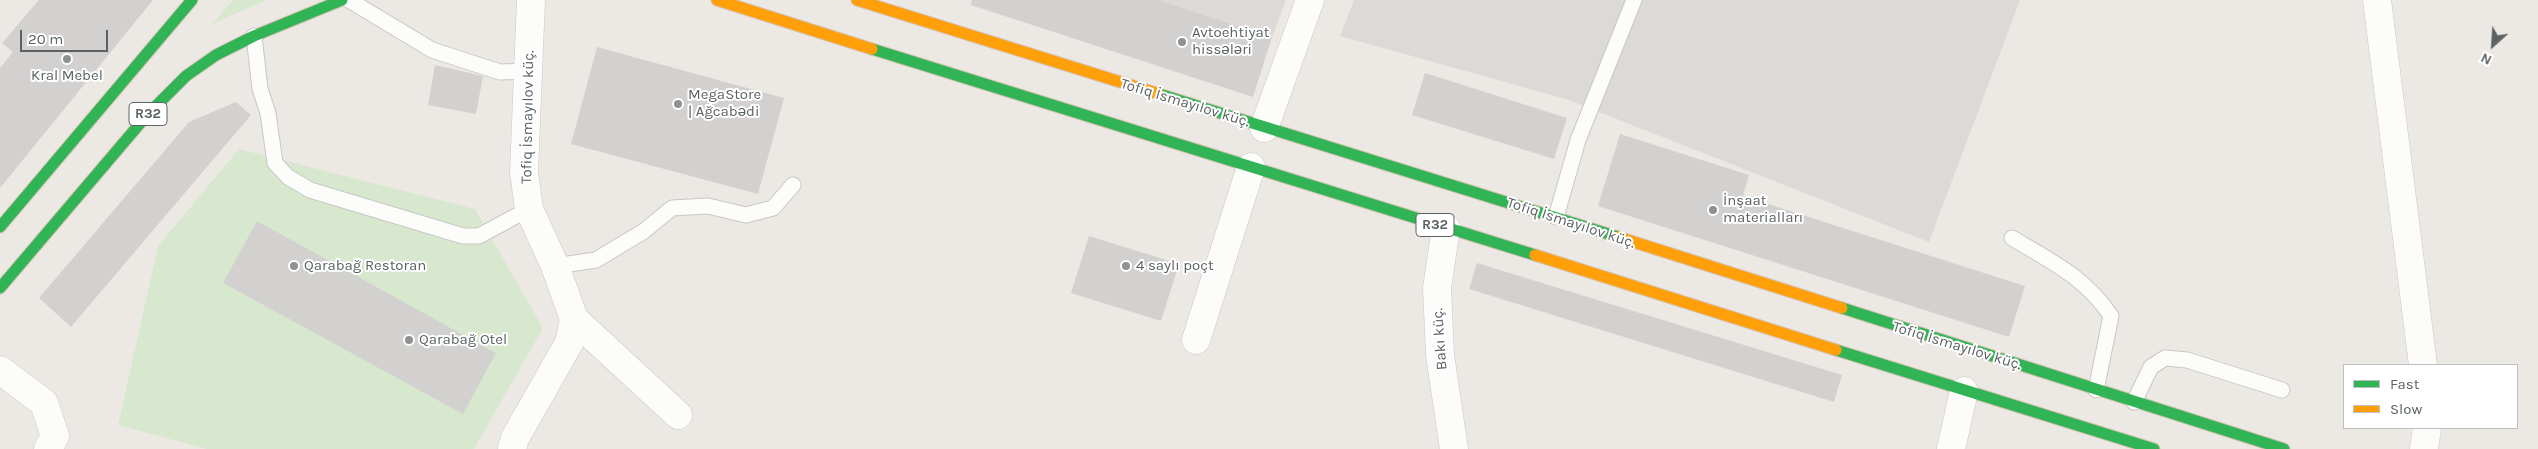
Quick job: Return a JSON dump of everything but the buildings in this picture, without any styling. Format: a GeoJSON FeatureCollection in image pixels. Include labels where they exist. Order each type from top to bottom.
{"type":"FeatureCollection","features":[{"type":"Feature","properties":{"kind":"main road","name":"R32"},"geometry":{"type":"LineString","coordinates":[[0,227],[192,0]]}},
{"type":"Feature","properties":{"kind":"main road","name":"R32"},"geometry":{"type":"LineString","coordinates":[[0,288],[148,114],[186,76],[216,55],[254,36],[342,0]]}},
{"type":"Feature","properties":{"kind":"main road","name":"R32"},"geometry":{"type":"LineString","coordinates":[[717,0],[1257,149],[1446,228],[2154,449]]}},
{"type":"Feature","properties":{"kind":"main road","name":"Tofiq İsmayılov küç."},"geometry":{"type":"LineString","coordinates":[[858,0],[1257,149],[1556,217],[1817,306],[2284,449]]}},
{"type":"Feature","properties":{"kind":"main road"},"geometry":{"type":"LineString","coordinates":[[1808,342],[1812,326]]}},
{"type":"Feature","properties":{"kind":"street","name":"Tofiq İsmayılov küç."},"geometry":{"type":"LineString","coordinates":[[531,0],[530,71],[524,172],[529,209],[555,266],[574,319]]}},
{"type":"Feature","properties":{"kind":"street"},"geometry":{"type":"LineString","coordinates":[[1196,340],[1257,149],[1310,0]]}},
{"type":"Feature","properties":{"kind":"street"},"geometry":{"type":"LineString","coordinates":[[2377,0],[2423,364]]}},
{"type":"Feature","properties":{"kind":"street","name":"Bakı küç."},"geometry":{"type":"LineString","coordinates":[[1446,228],[1437,288],[1440,356],[1454,449]]}},
{"type":"Feature","properties":{"kind":"street"},"geometry":{"type":"LineString","coordinates":[[574,319],[678,415]]}},
{"type":"Feature","properties":{"kind":"street"},"geometry":{"type":"LineString","coordinates":[[512,449],[515,438],[569,342],[574,319]]}},
{"type":"Feature","properties":{"kind":"street"},"geometry":{"type":"LineString","coordinates":[[0,370],[44,403],[55,436],[48,449]]}},
{"type":"Feature","properties":{"kind":"street"},"geometry":{"type":"LineString","coordinates":[[1951,449],[1964,391]]}},
{"type":"Feature","properties":{"kind":"street"},"geometry":{"type":"LineString","coordinates":[[2424,449],[2427,429]]}},
{"type":"Feature","properties":{"kind":"lane"},"geometry":{"type":"LineString","coordinates":[[349,0],[432,50],[500,72],[530,71]]}},
{"type":"Feature","properties":{"kind":"lane"},"geometry":{"type":"LineString","coordinates":[[1556,217],[1578,140],[1634,0]]}},
{"type":"Feature","properties":{"kind":"lane"},"geometry":{"type":"LineString","coordinates":[[254,36],[260,89],[268,113],[275,164],[288,177],[310,190],[463,236],[479,236],[529,209]]}},
{"type":"Feature","properties":{"kind":"lane"},"geometry":{"type":"LineString","coordinates":[[555,266],[596,260],[644,231],[672,208],[708,206],[746,215],[773,208],[793,185]]}},
{"type":"Feature","properties":{"kind":"lane"},"geometry":{"type":"LineString","coordinates":[[2012,238],[2077,277],[2098,297],[2112,316],[2096,390]]}},
{"type":"Feature","properties":{"kind":"lane"},"geometry":{"type":"LineString","coordinates":[[2134,402],[2151,367],[2165,358],[2187,360],[2282,390]]}},
{"type":"Feature","properties":{"kind":"shaded area"},"geometry":{"type":"Polygon","coordinates":[[[1158,0],[1286,0],[1272,37],[1158,0]]]}},
{"type":"Feature","properties":{"kind":"shaded area"},"geometry":{"type":"Polygon","coordinates":[[[1354,0],[2020,0],[1929,242],[1566,99],[1340,36],[1354,0]]]}},
{"type":"Feature","properties":{"kind":"green space"},"geometry":{"type":"Polygon","coordinates":[[[233,0],[267,0],[212,24],[233,0]]]}},
{"type":"Feature","properties":{"kind":"green space"},"geometry":{"type":"Polygon","coordinates":[[[239,149],[475,209],[543,328],[474,449],[207,449],[118,425],[158,246],[239,149]]]}},
{"type":"Feature","properties":{"kind":"traffic: fast"},"geometry":{"type":"LineString","coordinates":[[0,227],[192,0]]}},
{"type":"Feature","properties":{"kind":"traffic: fast"},"geometry":{"type":"LineString","coordinates":[[0,288],[148,114],[186,76],[216,55],[254,36],[342,0]]}},
{"type":"Feature","properties":{"kind":"traffic: fast"},"geometry":{"type":"LineString","coordinates":[[872,49],[1535,255]]}},
{"type":"Feature","properties":{"kind":"traffic: fast"},"geometry":{"type":"LineString","coordinates":[[1159,94],[1618,237]]}},
{"type":"Feature","properties":{"kind":"traffic: fast"},"geometry":{"type":"LineString","coordinates":[[1842,308],[2284,449]]}},
{"type":"Feature","properties":{"kind":"traffic: fast"},"geometry":{"type":"LineString","coordinates":[[1836,350],[2154,449]]}},
{"type":"Feature","properties":{"kind":"traffic: slow"},"geometry":{"type":"LineString","coordinates":[[717,0],[872,49]]}},
{"type":"Feature","properties":{"kind":"traffic: slow"},"geometry":{"type":"LineString","coordinates":[[857,0],[1159,94]]}},
{"type":"Feature","properties":{"kind":"traffic: slow"},"geometry":{"type":"LineString","coordinates":[[1618,237],[1842,308]]}},
{"type":"Feature","properties":{"kind":"traffic: slow"},"geometry":{"type":"LineString","coordinates":[[1535,255],[1836,350]]}},
{"type":"Feature","properties":{"kind":"place","name":"Avtoehtiyat hissələri"},"geometry":{"type":"Point","coordinates":[1182,42]}},
{"type":"Feature","properties":{"kind":"place","name":"Kral Mebel"},"geometry":{"type":"Point","coordinates":[67,59]}},
{"type":"Feature","properties":{"kind":"place","name":"MegaStore | Ağcabədi"},"geometry":{"type":"Point","coordinates":[678,104]}},
{"type":"Feature","properties":{"kind":"place","name":"İnşaat materialları"},"geometry":{"type":"Point","coordinates":[1713,210]}},
{"type":"Feature","properties":{"kind":"place","name":"Qarabağ Restoran"},"geometry":{"type":"Point","coordinates":[294,266]}},
{"type":"Feature","properties":{"kind":"place","name":"4 saylı poçt"},"geometry":{"type":"Point","coordinates":[1126,266]}},
{"type":"Feature","properties":{"kind":"place","name":"Qarabağ Otel"},"geometry":{"type":"Point","coordinates":[409,340]}}]}
